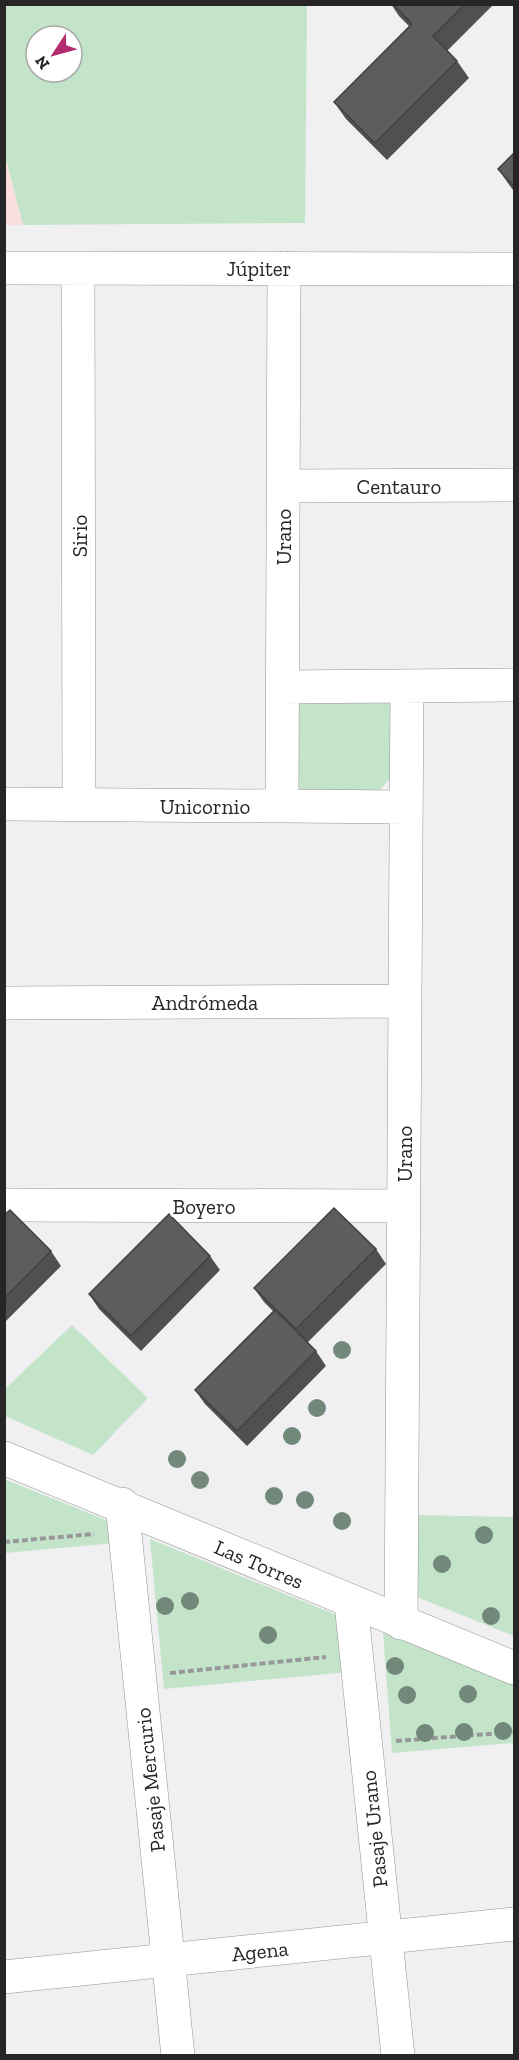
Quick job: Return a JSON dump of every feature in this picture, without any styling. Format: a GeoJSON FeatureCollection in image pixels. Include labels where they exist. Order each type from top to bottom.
{"type":"FeatureCollection","features":[{"type":"Feature","properties":{"kind":"street","name":"Júpiter"},"geometry":{"type":"LineString","coordinates":[[4,268],[514,268]]}},
{"type":"Feature","properties":{"kind":"street","name":"Sirio"},"geometry":{"type":"LineString","coordinates":[[78,268],[79,805]]}},
{"type":"Feature","properties":{"kind":"street","name":"Urano"},"geometry":{"type":"LineString","coordinates":[[282,806],[284,268]]}},
{"type":"Feature","properties":{"kind":"street","name":"Centauro"},"geometry":{"type":"LineString","coordinates":[[283,486],[514,485]]}},
{"type":"Feature","properties":{"kind":"street"},"geometry":{"type":"LineString","coordinates":[[283,687],[514,685]]}},
{"type":"Feature","properties":{"kind":"street","name":"Urano"},"geometry":{"type":"LineString","coordinates":[[401,1623],[407,686]]}},
{"type":"Feature","properties":{"kind":"street","name":"Unicornio"},"geometry":{"type":"LineString","coordinates":[[4,804],[406,807]]}},
{"type":"Feature","properties":{"kind":"street","name":"Andrómeda"},"geometry":{"type":"LineString","coordinates":[[4,1003],[405,1001]]}},
{"type":"Feature","properties":{"kind":"street","name":"Boyero"},"geometry":{"type":"LineString","coordinates":[[4,1206],[404,1206]]}},
{"type":"Feature","properties":{"kind":"street","name":"Las Torres"},"geometry":{"type":"LineString","coordinates":[[4,1458],[123,1518],[351,1603],[514,1668]]}},
{"type":"Feature","properties":{"kind":"street","name":"Pasaje Mercurio"},"geometry":{"type":"LineString","coordinates":[[123,1518],[178,2055]]}},
{"type":"Feature","properties":{"kind":"street","name":"Pasaje Urano"},"geometry":{"type":"LineString","coordinates":[[351,1603],[398,2055]]}},
{"type":"Feature","properties":{"kind":"street","name":"Agena"},"geometry":{"type":"LineString","coordinates":[[4,1977],[514,1924]]}},
{"type":"Feature","properties":{"kind":"path"},"geometry":{"type":"LineString","coordinates":[[4,1542],[123,1518]]}},
{"type":"Feature","properties":{"kind":"path"},"geometry":{"type":"LineString","coordinates":[[139,1676],[356,1654]]}},
{"type":"Feature","properties":{"kind":"path"},"geometry":{"type":"LineString","coordinates":[[366,1743],[514,1732]]}},
{"type":"Feature","properties":{"kind":"shaded area"},"geometry":{"type":"Polygon","coordinates":[[[5,155],[23,225],[5,225],[5,155]]]}},
{"type":"Feature","properties":{"kind":"green space"},"geometry":{"type":"Polygon","coordinates":[[[4,5],[307,5],[305,223],[23,225],[5,155],[4,5]]]}},
{"type":"Feature","properties":{"kind":"green space"},"geometry":{"type":"Polygon","coordinates":[[[295,697],[395,697],[397,771],[376,794],[295,792],[295,697]]]}},
{"type":"Feature","properties":{"kind":"green space"},"geometry":{"type":"Polygon","coordinates":[[[72,1325],[148,1398],[93,1455],[5,1416],[5,1389],[72,1325]]]}},
{"type":"Feature","properties":{"kind":"green space"},"geometry":{"type":"Polygon","coordinates":[[[4,1479],[116,1524],[115,1543],[5,1553],[4,1479]]]}},
{"type":"Feature","properties":{"kind":"green space"},"geometry":{"type":"Polygon","coordinates":[[[419,1515],[514,1517],[514,1636],[417,1597],[419,1515]]]}},
{"type":"Feature","properties":{"kind":"green space"},"geometry":{"type":"Polygon","coordinates":[[[150,1539],[344,1618],[349,1672],[164,1689],[150,1539]]]}},
{"type":"Feature","properties":{"kind":"green space"},"geometry":{"type":"Polygon","coordinates":[[[383,1632],[514,1683],[514,1743],[392,1753],[383,1632]]]}},
{"type":"Feature","properties":{"kind":"building"},"geometry":{"type":"Polygon","coordinates":[[[393,4],[465,4],[433,36],[457,61],[375,143],[334,102],[412,24],[393,4]]]}},
{"type":"Feature","properties":{"kind":"building"},"geometry":{"type":"Polygon","coordinates":[[[514,153],[514,186],[498,169],[514,153]]]}},
{"type":"Feature","properties":{"kind":"building"},"geometry":{"type":"Polygon","coordinates":[[[334,1208],[376,1249],[296,1329],[254,1288],[334,1208]]]}},
{"type":"Feature","properties":{"kind":"building"},"geometry":{"type":"Polygon","coordinates":[[[10,1210],[51,1251],[4,1299],[4,1215],[10,1210]]]}},
{"type":"Feature","properties":{"kind":"building"},"geometry":{"type":"Polygon","coordinates":[[[169,1214],[210,1256],[131,1336],[89,1294],[169,1214]]]}},
{"type":"Feature","properties":{"kind":"building"},"geometry":{"type":"Polygon","coordinates":[[[275,1310],[316,1351],[237,1431],[195,1390],[275,1310]]]}}]}
